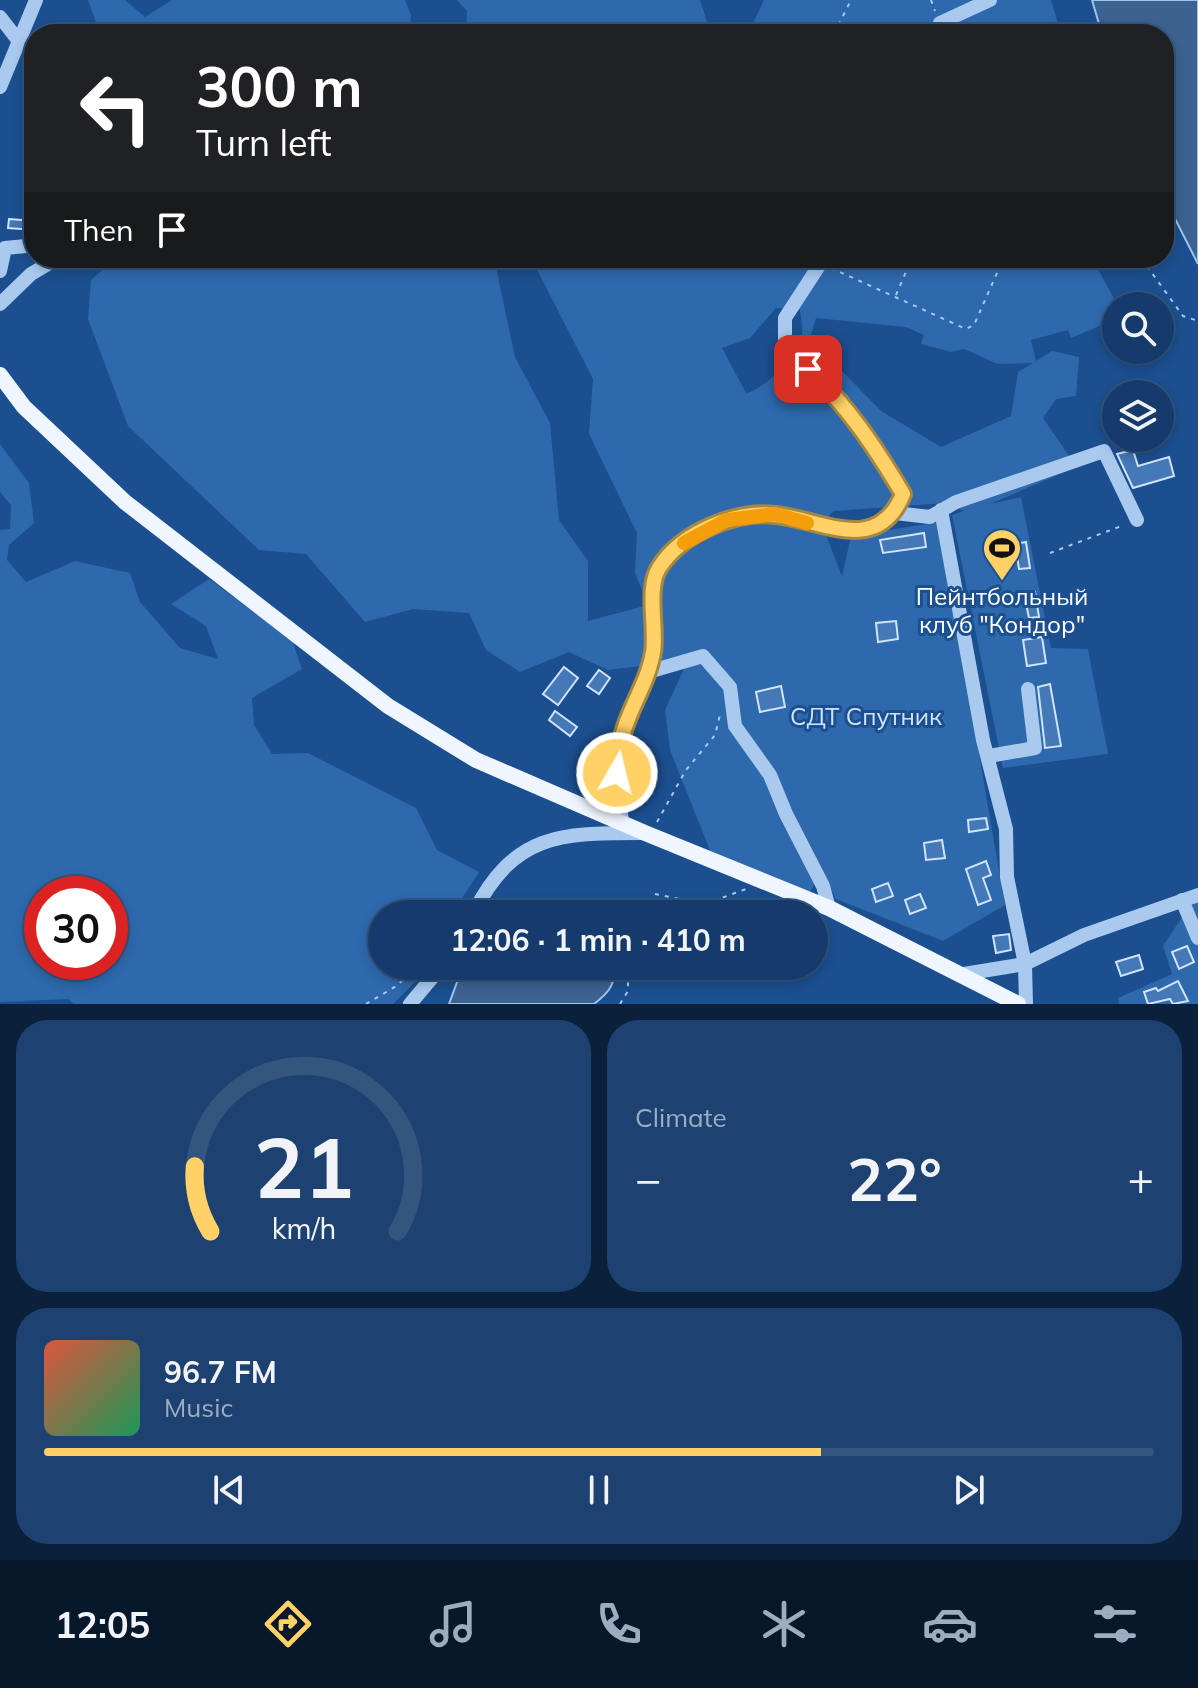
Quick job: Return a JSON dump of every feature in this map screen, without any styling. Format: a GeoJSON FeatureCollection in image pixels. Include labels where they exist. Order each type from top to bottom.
{"type":"FeatureCollection","features":[{"type":"Feature","properties":{"kind":"main road"},"geometry":{"type":"LineString","coordinates":[[0,375],[24,407],[125,502],[388,706],[476,760],[829,908],[1018,1004]]}},
{"type":"Feature","properties":{"kind":"street"},"geometry":{"type":"LineString","coordinates":[[25,24],[36,0]]}},
{"type":"Feature","properties":{"kind":"street"},"geometry":{"type":"LineString","coordinates":[[940,24],[982,2]]}},
{"type":"Feature","properties":{"kind":"street"},"geometry":{"type":"LineString","coordinates":[[0,17],[18,40]]}},
{"type":"Feature","properties":{"kind":"street"},"geometry":{"type":"LineString","coordinates":[[0,87],[24,27]]}},
{"type":"Feature","properties":{"kind":"street"},"geometry":{"type":"LineString","coordinates":[[0,271],[5,248],[24,246]]}},
{"type":"Feature","properties":{"kind":"street"},"geometry":{"type":"LineString","coordinates":[[0,304],[41,268]]}},
{"type":"Feature","properties":{"kind":"street"},"geometry":{"type":"LineString","coordinates":[[818,268],[785,318],[785,338],[792,353],[842,400],[879,453],[903,494],[895,513]]}},
{"type":"Feature","properties":{"kind":"street"},"geometry":{"type":"LineString","coordinates":[[622,822],[617,773],[622,735],[654,649],[652,614],[658,570],[689,538],[727,520],[775,514],[827,529],[864,530],[895,513],[930,517],[1063,462],[1104,451],[1137,520]]}},
{"type":"Feature","properties":{"kind":"street"},"geometry":{"type":"LineString","coordinates":[[941,510],[983,740],[1006,829],[1010,904],[1025,964],[1026,1004]]}},
{"type":"Feature","properties":{"kind":"street"},"geometry":{"type":"LineString","coordinates":[[648,672],[703,656],[730,687],[735,726],[770,775],[823,886],[829,908]]}},
{"type":"Feature","properties":{"kind":"street"},"geometry":{"type":"LineString","coordinates":[[989,756],[1035,748],[1028,689]]}},
{"type":"Feature","properties":{"kind":"street"},"geometry":{"type":"LineString","coordinates":[[481,900],[493,880],[533,844],[577,833],[645,833]]}},
{"type":"Feature","properties":{"kind":"street"},"geometry":{"type":"LineString","coordinates":[[964,974],[1025,964],[1084,935],[1198,895]]}},
{"type":"Feature","properties":{"kind":"street"},"geometry":{"type":"LineString","coordinates":[[1182,900],[1198,938]]}},
{"type":"Feature","properties":{"kind":"street"},"geometry":{"type":"LineString","coordinates":[[410,1004],[430,980]]}},
{"type":"Feature","properties":{"kind":"path"},"geometry":{"type":"LineString","coordinates":[[839,24],[851,0]]}},
{"type":"Feature","properties":{"kind":"path"},"geometry":{"type":"LineString","coordinates":[[837,268],[966,329],[974,325],[999,268]]}},
{"type":"Feature","properties":{"kind":"path"},"geometry":{"type":"LineString","coordinates":[[895,296],[908,268]]}},
{"type":"Feature","properties":{"kind":"path"},"geometry":{"type":"LineString","coordinates":[[1148,268],[1183,316],[1198,321]]}},
{"type":"Feature","properties":{"kind":"path"},"geometry":{"type":"LineString","coordinates":[[1050,553],[1137,520]]}},
{"type":"Feature","properties":{"kind":"path"},"geometry":{"type":"LineString","coordinates":[[645,833],[663,816],[686,770],[715,735],[720,716]]}},
{"type":"Feature","properties":{"kind":"path"},"geometry":{"type":"LineString","coordinates":[[715,900],[765,881]]}},
{"type":"Feature","properties":{"kind":"path"},"geometry":{"type":"LineString","coordinates":[[655,894],[685,900]]}},
{"type":"Feature","properties":{"kind":"path"},"geometry":{"type":"LineString","coordinates":[[366,1004],[402,980]]}},
{"type":"Feature","properties":{"kind":"path"},"geometry":{"type":"LineString","coordinates":[[620,1004],[628,991],[628,980]]}},
{"type":"Feature","properties":{"kind":"green space"},"geometry":{"type":"Polygon","coordinates":[[[88,0],[125,0],[145,17],[172,0],[405,0],[411,15],[411,24],[96,24],[88,0]]]}},
{"type":"Feature","properties":{"kind":"green space"},"geometry":{"type":"Polygon","coordinates":[[[457,0],[700,0],[708,24],[466,24],[467,11],[457,0]]]}},
{"type":"Feature","properties":{"kind":"green space"},"geometry":{"type":"Polygon","coordinates":[[[764,0],[1051,0],[1058,24],[753,24],[764,0]]]}},
{"type":"Feature","properties":{"kind":"green space","name":"СДТ Спутник"},"geometry":{"type":"Polygon","coordinates":[[[105,268],[496,268],[515,357],[550,423],[559,520],[588,561],[588,621],[648,605],[635,573],[637,533],[589,434],[593,379],[536,268],[1097,268],[1110,292],[1102,292],[1102,325],[1071,338],[1068,330],[1031,340],[1036,361],[1052,351],[1079,357],[1076,396],[1056,399],[1043,418],[1072,460],[1067,471],[990,504],[1021,497],[1051,648],[1088,649],[1108,754],[1003,768],[952,515],[964,511],[946,503],[834,511],[821,522],[842,576],[851,536],[939,522],[1005,905],[943,941],[836,899],[822,870],[809,894],[711,853],[670,750],[665,710],[688,660],[608,670],[569,652],[520,672],[486,650],[469,613],[413,609],[365,622],[306,554],[259,550],[128,426],[88,319],[91,280],[105,268]],[[776,308],[750,338],[722,348],[746,393],[762,385],[788,361],[800,343],[800,310],[776,308]],[[816,318],[810,338],[881,411],[941,447],[1011,416],[1018,372],[1033,363],[998,364],[964,349],[951,352],[921,344],[924,335],[906,327],[816,318]]]}},
{"type":"Feature","properties":{"kind":"green space"},"geometry":{"type":"Polygon","coordinates":[[[0,444],[29,483],[34,523],[9,545],[7,560],[26,582],[75,561],[130,573],[140,602],[180,648],[218,659],[206,626],[171,604],[209,579],[292,640],[302,669],[252,698],[254,725],[272,754],[308,753],[416,808],[437,850],[479,872],[461,900],[368,900],[368,980],[417,980],[393,1004],[74,1004],[68,999],[0,1002],[0,530],[10,529],[11,505],[0,492],[0,444]]]}},
{"type":"Feature","properties":{"kind":"green space"},"geometry":{"type":"Polygon","coordinates":[[[1198,902],[1198,1004],[1119,1004],[1118,998],[1172,974],[1163,946],[1190,905],[1198,902]]]}},
{"type":"Feature","properties":{"kind":"shaded area"},"geometry":{"type":"Polygon","coordinates":[[[1092,0],[1198,0],[1198,264],[1174,217],[1174,24],[1099,24],[1092,0]]]}},
{"type":"Feature","properties":{"kind":"shaded area"},"geometry":{"type":"Polygon","coordinates":[[[458,980],[613,980],[610,988],[594,1004],[449,1004],[458,980]]]}},
{"type":"Feature","properties":{"kind":"building"},"geometry":{"type":"Polygon","coordinates":[[[9,219],[24,220],[24,229],[8,228],[9,219]]]}},
{"type":"Feature","properties":{"kind":"building"},"geometry":{"type":"Polygon","coordinates":[[[1134,452],[1138,466],[1169,457],[1174,476],[1133,488],[1117,454],[1134,452]]]}},
{"type":"Feature","properties":{"kind":"building"},"geometry":{"type":"Polygon","coordinates":[[[924,533],[926,547],[883,553],[880,540],[924,533]]]}},
{"type":"Feature","properties":{"kind":"building"},"geometry":{"type":"Polygon","coordinates":[[[1026,542],[1030,568],[1019,569],[1015,544],[1026,542]]]}},
{"type":"Feature","properties":{"kind":"building"},"geometry":{"type":"Polygon","coordinates":[[[1035,592],[1039,617],[1029,618],[1024,594],[1035,592]]]}},
{"type":"Feature","properties":{"kind":"building"},"geometry":{"type":"Polygon","coordinates":[[[896,621],[898,639],[878,642],[876,623],[896,621]]]}},
{"type":"Feature","properties":{"kind":"building"},"geometry":{"type":"Polygon","coordinates":[[[1042,637],[1046,663],[1027,666],[1023,640],[1042,637]]]}},
{"type":"Feature","properties":{"kind":"building"},"geometry":{"type":"Polygon","coordinates":[[[564,667],[578,678],[558,705],[543,694],[564,667]]]}},
{"type":"Feature","properties":{"kind":"building"},"geometry":{"type":"Polygon","coordinates":[[[599,670],[610,678],[599,694],[587,686],[599,670]]]}},
{"type":"Feature","properties":{"kind":"building"},"geometry":{"type":"Polygon","coordinates":[[[1050,684],[1061,746],[1045,748],[1038,687],[1050,684]]]}},
{"type":"Feature","properties":{"kind":"building"},"geometry":{"type":"Polygon","coordinates":[[[781,686],[785,707],[760,712],[756,692],[781,686]]]}},
{"type":"Feature","properties":{"kind":"building"},"geometry":{"type":"Polygon","coordinates":[[[555,711],[577,727],[570,736],[549,720],[555,711]]]}},
{"type":"Feature","properties":{"kind":"building"},"geometry":{"type":"Polygon","coordinates":[[[986,818],[988,829],[969,832],[968,820],[986,818]]]}},
{"type":"Feature","properties":{"kind":"building"},"geometry":{"type":"Polygon","coordinates":[[[942,840],[945,858],[926,860],[924,843],[942,840]]]}},
{"type":"Feature","properties":{"kind":"building"},"geometry":{"type":"Polygon","coordinates":[[[986,861],[991,875],[983,878],[991,900],[978,905],[966,869],[986,861]]]}},
{"type":"Feature","properties":{"kind":"building"},"geometry":{"type":"Polygon","coordinates":[[[888,883],[893,896],[876,902],[872,889],[888,883]]]}},
{"type":"Feature","properties":{"kind":"building"},"geometry":{"type":"Polygon","coordinates":[[[920,894],[926,908],[910,914],[905,900],[920,894]]]}},
{"type":"Feature","properties":{"kind":"building"},"geometry":{"type":"Polygon","coordinates":[[[1009,934],[1011,950],[996,953],[993,936],[1009,934]]]}},
{"type":"Feature","properties":{"kind":"building"},"geometry":{"type":"Polygon","coordinates":[[[1187,946],[1194,962],[1179,969],[1172,952],[1187,946]]]}},
{"type":"Feature","properties":{"kind":"building"},"geometry":{"type":"Polygon","coordinates":[[[1139,955],[1143,969],[1121,976],[1116,962],[1139,955]]]}},
{"type":"Feature","properties":{"kind":"building"},"geometry":{"type":"Polygon","coordinates":[[[1178,981],[1188,1001],[1173,1004],[1170,999],[1148,1004],[1144,992],[1156,988],[1158,991],[1178,981]]]}},
{"type":"Feature","properties":{"kind":"slow traffic"},"geometry":{"type":"LineString","coordinates":[[684,543],[727,520],[775,514],[807,523]]}},
{"type":"Feature","properties":{"kind":"place","name":"Пейнтбольный клуб \"Кондор\""},"geometry":{"type":"Point","coordinates":[1002,582]}},
{"type":"Feature","properties":{"kind":"route"},"geometry":{"type":"LineString","coordinates":[[617,773],[622,735],[644,689],[654,649],[652,614],[658,570],[689,538],[727,520],[775,514],[827,529],[864,530],[895,513],[903,494],[879,453],[842,400],[808,369]]}}]}
